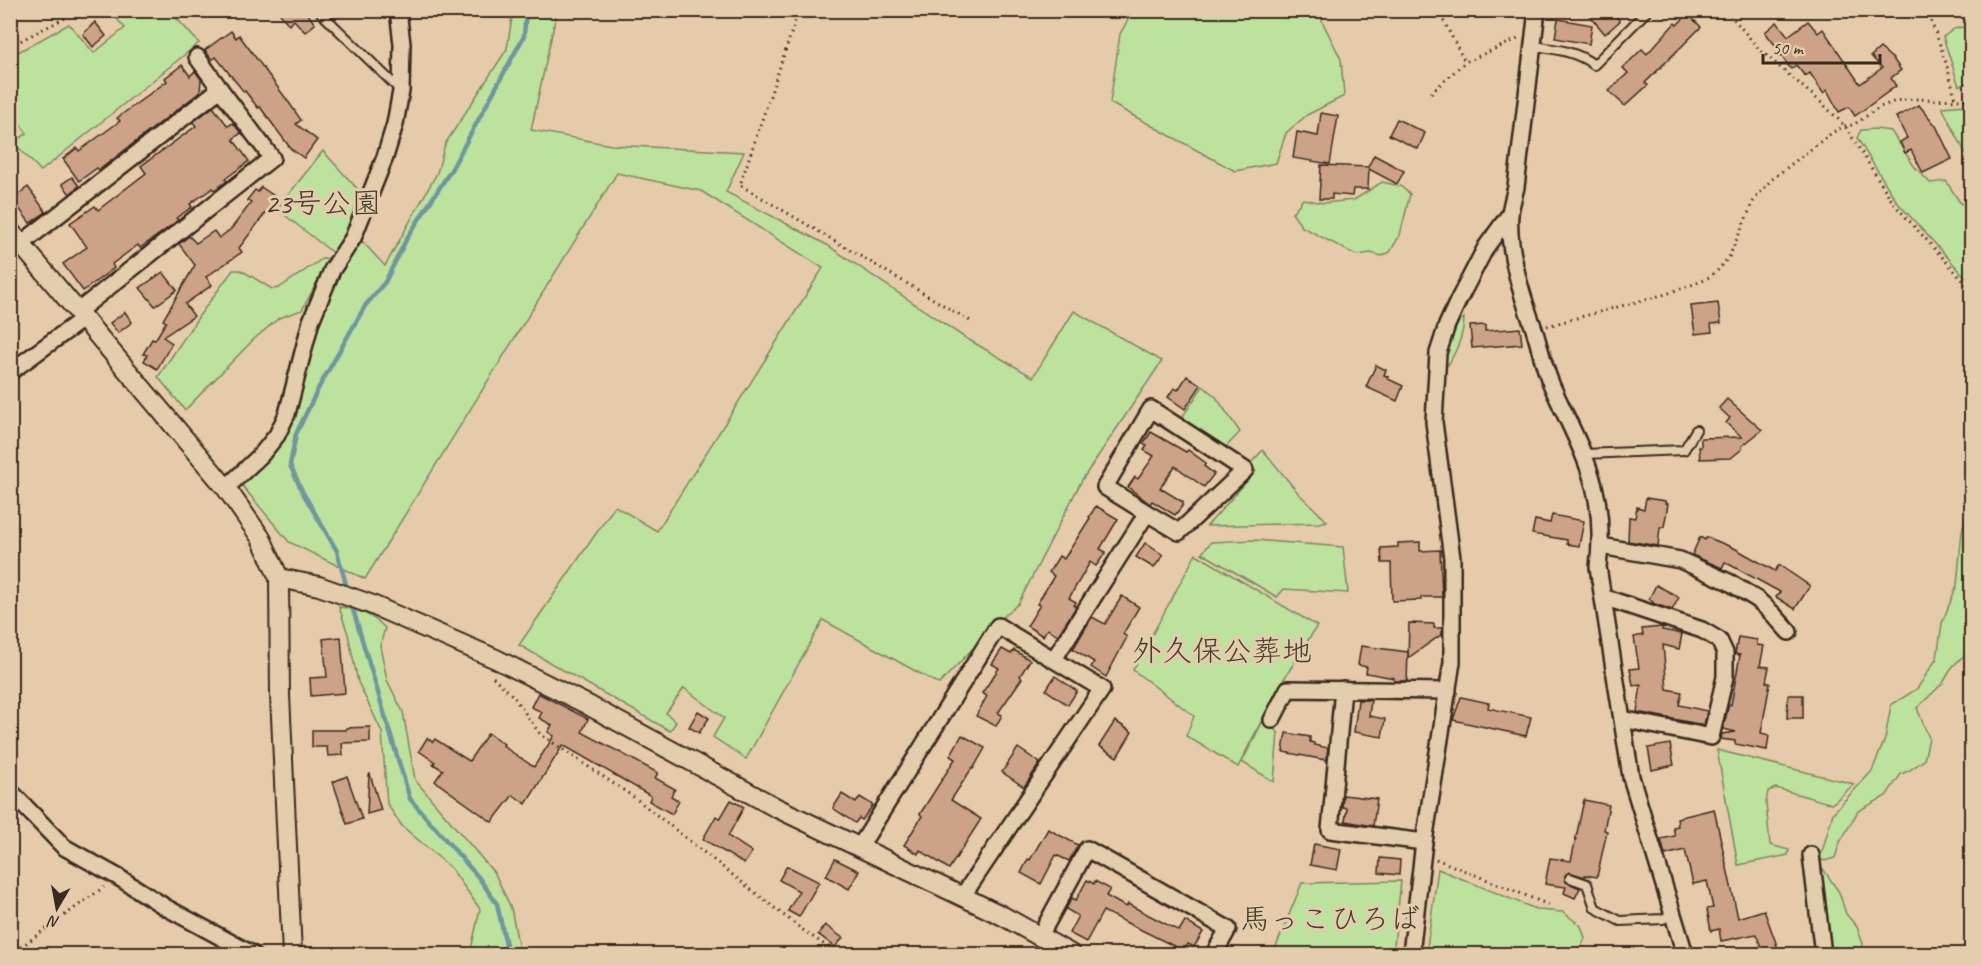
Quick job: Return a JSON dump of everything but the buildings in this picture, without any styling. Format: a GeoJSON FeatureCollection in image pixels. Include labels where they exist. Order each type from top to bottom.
{"type":"FeatureCollection","features":[{"type":"Feature","properties":{"kind":"street"},"geometry":{"type":"LineString","coordinates":[[226,489],[278,435],[287,414],[311,321],[332,270],[353,238],[385,157],[395,124],[401,91],[402,44],[398,10]]}},
{"type":"Feature","properties":{"kind":"street"},"geometry":{"type":"LineString","coordinates":[[1537,10],[1516,187],[1510,214],[1515,263],[1523,300],[1551,384],[1591,471],[1599,507],[1601,546],[1598,567],[1631,777],[1685,954]]}},
{"type":"Feature","properties":{"kind":"street"},"geometry":{"type":"LineString","coordinates":[[10,372],[272,158],[197,57]]}},
{"type":"Feature","properties":{"kind":"street"},"geometry":{"type":"LineString","coordinates":[[220,89],[14,236],[226,489],[261,538],[279,578],[280,694],[292,954]]}},
{"type":"Feature","properties":{"kind":"street"},"geometry":{"type":"LineString","coordinates":[[1411,954],[1423,848],[1452,662],[1452,558],[1434,422],[1438,353],[1447,325],[1467,283],[1486,247],[1510,214]]}},
{"type":"Feature","properties":{"kind":"street"},"geometry":{"type":"LineString","coordinates":[[1150,410],[1245,470],[1179,532],[1147,513],[1105,486],[1150,410]]}},
{"type":"Feature","properties":{"kind":"street"},"geometry":{"type":"LineString","coordinates":[[1054,659],[1147,513]]}},
{"type":"Feature","properties":{"kind":"street"},"geometry":{"type":"LineString","coordinates":[[1601,546],[1680,560],[1758,600],[1789,632]]}},
{"type":"Feature","properties":{"kind":"street"},"geometry":{"type":"LineString","coordinates":[[279,578],[320,586],[349,596],[506,664],[586,704],[775,807],[962,897],[1071,954]]}},
{"type":"Feature","properties":{"kind":"street"},"geometry":{"type":"LineString","coordinates":[[1603,597],[1702,630],[1719,640],[1725,653],[1725,677],[1711,737],[1622,719]]}},
{"type":"Feature","properties":{"kind":"street"},"geometry":{"type":"LineString","coordinates":[[859,849],[998,626],[1102,689],[962,897]]}},
{"type":"Feature","properties":{"kind":"street"},"geometry":{"type":"LineString","coordinates":[[1272,720],[1288,689],[1448,691]]}},
{"type":"Feature","properties":{"kind":"street"},"geometry":{"type":"LineString","coordinates":[[1343,689],[1329,830],[1423,848]]}},
{"type":"Feature","properties":{"kind":"street"},"geometry":{"type":"LineString","coordinates":[[10,791],[64,847],[167,908],[252,954]]}},
{"type":"Feature","properties":{"kind":"street"},"geometry":{"type":"LineString","coordinates":[[1040,936],[1087,849],[1228,928],[1214,954]]}},
{"type":"Feature","properties":{"kind":"street"},"geometry":{"type":"LineString","coordinates":[[1811,855],[1823,954]]}},
{"type":"Feature","properties":{"kind":"lane"},"geometry":{"type":"LineString","coordinates":[[1533,42],[1570,52],[1585,58],[1594,65],[1648,10]]}},
{"type":"Feature","properties":{"kind":"lane"},"geometry":{"type":"LineString","coordinates":[[321,13],[401,91]]}},
{"type":"Feature","properties":{"kind":"lane"},"geometry":{"type":"LineString","coordinates":[[1584,454],[1684,450],[1696,430]]}},
{"type":"Feature","properties":{"kind":"lane"},"geometry":{"type":"LineString","coordinates":[[1570,878],[1587,884],[1595,908],[1620,921],[1663,919],[1672,914]]}},
{"type":"Feature","properties":{"kind":"path"},"geometry":{"type":"LineString","coordinates":[[799,10],[740,185],[972,322]]}},
{"type":"Feature","properties":{"kind":"path"},"geometry":{"type":"LineString","coordinates":[[1438,10],[1466,62]]}},
{"type":"Feature","properties":{"kind":"path"},"geometry":{"type":"LineString","coordinates":[[1726,10],[1759,49],[1845,126],[1894,204],[1971,290]]}},
{"type":"Feature","properties":{"kind":"path"},"geometry":{"type":"LineString","coordinates":[[1927,10],[1939,41],[1955,100]]}},
{"type":"Feature","properties":{"kind":"path"},"geometry":{"type":"LineString","coordinates":[[10,46],[69,16]]}},
{"type":"Feature","properties":{"kind":"path"},"geometry":{"type":"LineString","coordinates":[[1431,93],[1466,62],[1520,38],[1533,42]]}},
{"type":"Feature","properties":{"kind":"path"},"geometry":{"type":"LineString","coordinates":[[1534,330],[1666,294],[1705,280],[1716,272],[1729,257],[1754,200],[1771,180],[1833,132],[1853,125],[1880,107],[1896,101],[1913,99],[1971,100]]}},
{"type":"Feature","properties":{"kind":"path"},"geometry":{"type":"LineString","coordinates":[[490,673],[513,696],[540,734],[635,798],[800,928],[838,954]]}},
{"type":"Feature","properties":{"kind":"path"},"geometry":{"type":"LineString","coordinates":[[1423,848],[1549,905]]}},
{"type":"Feature","properties":{"kind":"path"},"geometry":{"type":"LineString","coordinates":[[11,954],[118,877]]}},
{"type":"Feature","properties":{"kind":"green space"},"geometry":{"type":"Polygon","coordinates":[[[110,11],[170,11],[199,43],[41,171],[14,143],[27,133],[11,112],[11,56],[69,24],[94,53],[125,28],[110,11]]]}},
{"type":"Feature","properties":{"kind":"green space"},"geometry":{"type":"Polygon","coordinates":[[[513,11],[557,11],[531,130],[611,145],[744,152],[726,192],[827,245],[964,337],[1033,377],[1074,311],[1162,361],[1082,480],[1018,604],[939,684],[823,620],[746,759],[713,737],[724,718],[684,688],[666,713],[676,722],[670,731],[519,645],[615,506],[657,531],[823,268],[701,191],[617,173],[365,579],[289,542],[235,477],[280,424],[318,301],[359,238],[385,266],[437,173],[445,144],[507,49],[513,11]]]}},
{"type":"Feature","properties":{"kind":"green space"},"geometry":{"type":"Polygon","coordinates":[[[1133,11],[1321,11],[1322,21],[1341,59],[1344,96],[1307,115],[1286,133],[1276,163],[1235,171],[1110,103],[1120,34],[1133,11]]]}},
{"type":"Feature","properties":{"kind":"green space"},"geometry":{"type":"Polygon","coordinates":[[[1971,25],[1971,81],[1959,86],[1943,37],[1954,29],[1971,25]]]}},
{"type":"Feature","properties":{"kind":"green space"},"geometry":{"type":"Polygon","coordinates":[[[1971,106],[1971,164],[1942,107],[1971,106]]]}},
{"type":"Feature","properties":{"kind":"green space"},"geometry":{"type":"Polygon","coordinates":[[[1861,130],[1891,131],[1914,166],[1930,183],[1946,181],[1961,204],[1971,199],[1971,283],[1897,202],[1857,138],[1861,130]]]}},
{"type":"Feature","properties":{"kind":"green space","name":"23号公園"},"geometry":{"type":"Polygon","coordinates":[[[323,151],[361,193],[350,228],[333,253],[277,209],[323,151]]]}},
{"type":"Feature","properties":{"kind":"green space"},"geometry":{"type":"Polygon","coordinates":[[[1382,182],[1400,186],[1410,194],[1400,235],[1390,252],[1382,256],[1371,253],[1356,255],[1302,227],[1292,213],[1303,199],[1323,203],[1354,200],[1382,182]]]}},
{"type":"Feature","properties":{"kind":"green space"},"geometry":{"type":"Polygon","coordinates":[[[330,258],[302,310],[279,318],[253,340],[185,410],[158,377],[233,270],[241,270],[272,289],[279,288],[322,259],[330,258]]]}},
{"type":"Feature","properties":{"kind":"green space"},"geometry":{"type":"Polygon","coordinates":[[[1464,318],[1459,342],[1448,365],[1442,361],[1454,325],[1464,318]]]}},
{"type":"Feature","properties":{"kind":"green space"},"geometry":{"type":"Polygon","coordinates":[[[1203,386],[1216,397],[1240,432],[1224,449],[1181,419],[1203,386]]]}},
{"type":"Feature","properties":{"kind":"green space"},"geometry":{"type":"Polygon","coordinates":[[[1263,450],[1299,494],[1327,521],[1207,526],[1256,471],[1249,465],[1263,450]]]}},
{"type":"Feature","properties":{"kind":"green space"},"geometry":{"type":"Polygon","coordinates":[[[1971,495],[1971,649],[1953,666],[1943,683],[1917,708],[1929,738],[1924,760],[1901,774],[1886,796],[1858,811],[1840,842],[1835,858],[1824,861],[1820,859],[1833,813],[1872,771],[1885,739],[1891,705],[1917,689],[1937,658],[1942,623],[1957,585],[1962,531],[1971,495]]]}},
{"type":"Feature","properties":{"kind":"green space"},"geometry":{"type":"Polygon","coordinates":[[[1255,540],[1343,547],[1348,593],[1284,589],[1277,597],[1202,553],[1211,542],[1255,540]]]}},
{"type":"Feature","properties":{"kind":"green space","name":"外久保公葬地"},"geometry":{"type":"Polygon","coordinates":[[[1196,554],[1317,626],[1277,690],[1238,767],[1186,736],[1194,716],[1133,670],[1196,554]]]}},
{"type":"Feature","properties":{"kind":"green space"},"geometry":{"type":"Polygon","coordinates":[[[339,607],[364,613],[385,628],[380,646],[387,680],[403,712],[415,780],[495,874],[511,908],[520,954],[470,954],[480,909],[451,868],[402,826],[387,804],[382,732],[358,682],[348,634],[339,607]]]}},
{"type":"Feature","properties":{"kind":"green space"},"geometry":{"type":"Polygon","coordinates":[[[1263,721],[1278,732],[1274,782],[1242,762],[1263,721]]]}},
{"type":"Feature","properties":{"kind":"green space"},"geometry":{"type":"Polygon","coordinates":[[[1717,750],[1854,784],[1832,804],[1776,788],[1768,791],[1766,803],[1770,845],[1789,850],[1788,855],[1738,865],[1717,750]]]}},
{"type":"Feature","properties":{"kind":"green space"},"geometry":{"type":"Polygon","coordinates":[[[1819,863],[1839,892],[1846,914],[1857,927],[1863,944],[1861,954],[1831,954],[1819,863]]]}},
{"type":"Feature","properties":{"kind":"green space"},"geometry":{"type":"Polygon","coordinates":[[[1438,869],[1538,910],[1563,912],[1581,926],[1585,938],[1578,954],[1426,954],[1438,869]]]}},
{"type":"Feature","properties":{"kind":"green space","name":"馬っこひろば"},"geometry":{"type":"Polygon","coordinates":[[[1401,881],[1393,954],[1273,954],[1302,883],[1401,881]]]}},
{"type":"Feature","properties":{"kind":"waterway"},"geometry":{"type":"LineString","coordinates":[[348,592],[337,551],[303,493],[290,465],[296,434],[319,387],[365,306],[385,282],[407,238],[451,170],[524,36],[526,10]]}},
{"type":"Feature","properties":{"kind":"waterway"},"geometry":{"type":"LineString","coordinates":[[351,603],[410,799],[479,878],[497,904],[508,954]]}}]}
